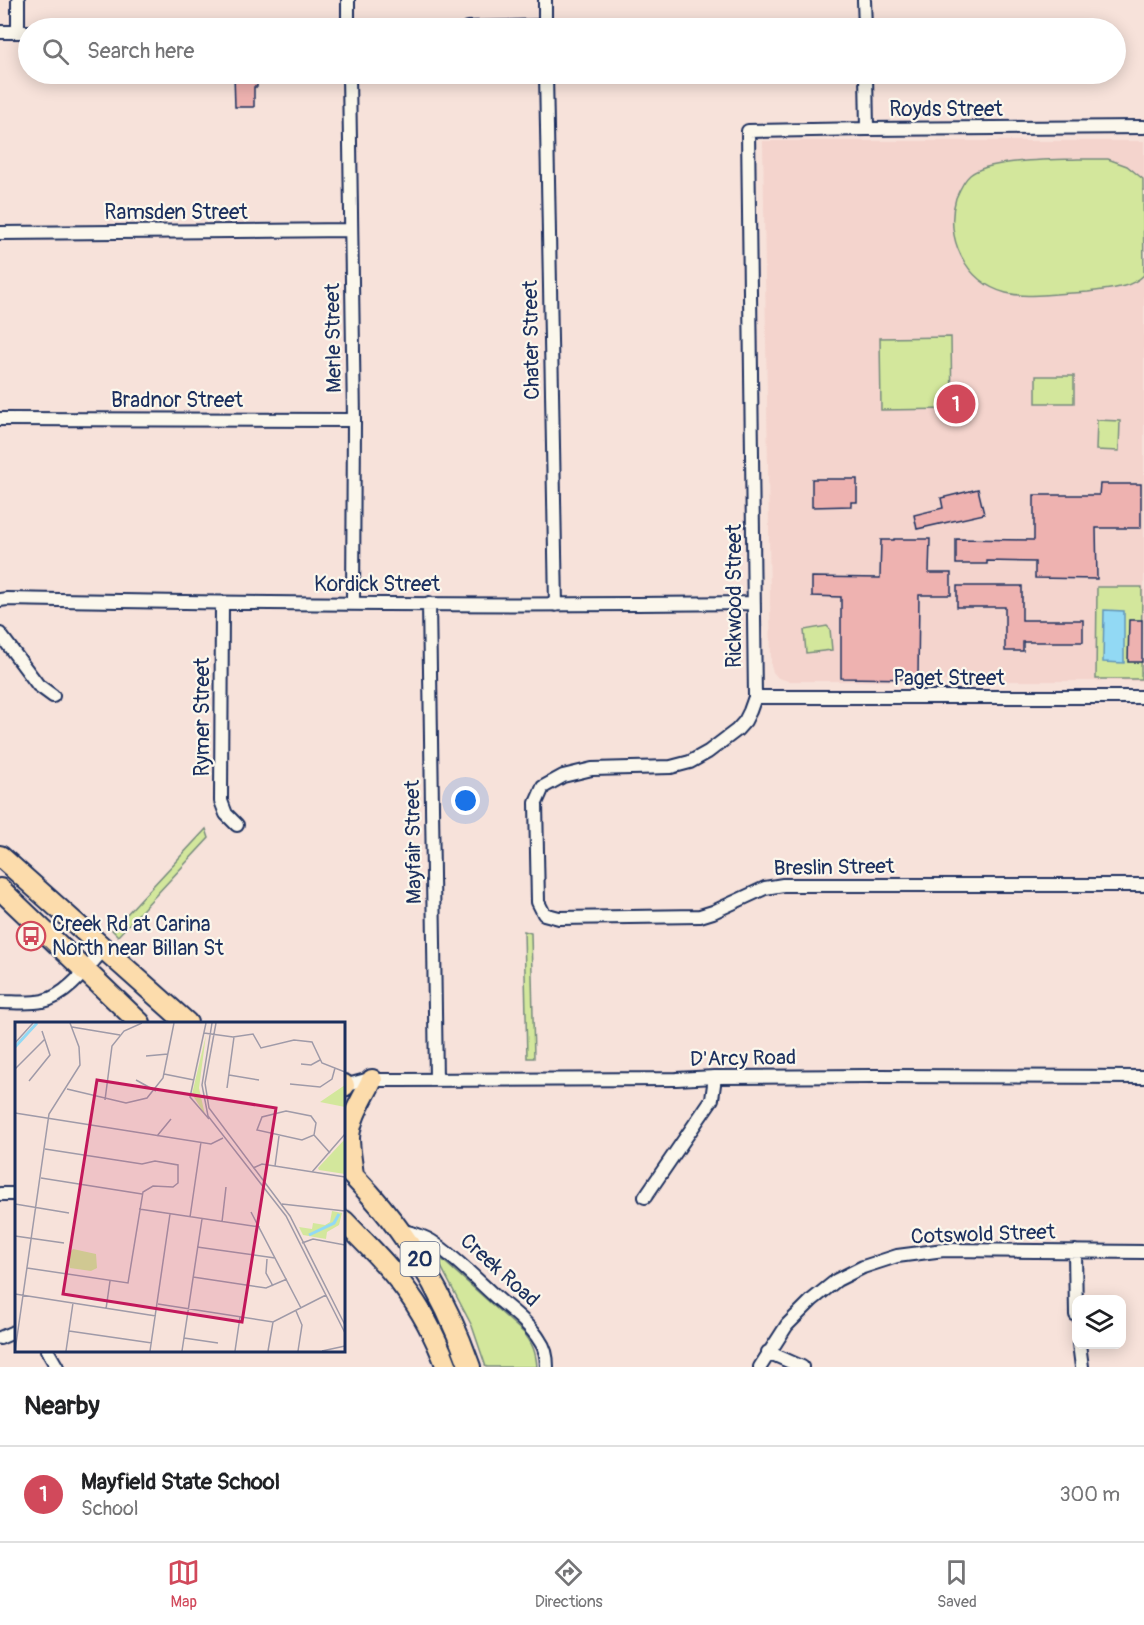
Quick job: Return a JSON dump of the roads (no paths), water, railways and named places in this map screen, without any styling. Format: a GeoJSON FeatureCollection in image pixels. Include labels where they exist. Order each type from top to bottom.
{"type":"FeatureCollection","features":[{"type":"Feature","properties":{"kind":"main road"},"geometry":{"type":"LineString","coordinates":[[0,856],[186,1022]]}},
{"type":"Feature","properties":{"kind":"main road"},"geometry":{"type":"LineString","coordinates":[[0,889],[139,1022]]}},
{"type":"Feature","properties":{"kind":"main road"},"geometry":{"type":"LineString","coordinates":[[348,1172],[351,1125],[372,1080]]}},
{"type":"Feature","properties":{"kind":"main road","name":"20"},"geometry":{"type":"LineString","coordinates":[[348,1172],[415,1250],[452,1320],[470,1367]]}},
{"type":"Feature","properties":{"kind":"main road","name":"20"},"geometry":{"type":"LineString","coordinates":[[345,1221],[404,1287],[426,1321],[447,1367]]}},
{"type":"Feature","properties":{"kind":"street"},"geometry":{"type":"LineString","coordinates":[[18,0],[21,18]]}},
{"type":"Feature","properties":{"kind":"street"},"geometry":{"type":"LineString","coordinates":[[348,0],[348,18]]}},
{"type":"Feature","properties":{"kind":"street"},"geometry":{"type":"LineString","coordinates":[[545,0],[545,18]]}},
{"type":"Feature","properties":{"kind":"street"},"geometry":{"type":"LineString","coordinates":[[864,0],[865,18]]}},
{"type":"Feature","properties":{"kind":"street"},"geometry":{"type":"LineString","coordinates":[[0,32],[18,32]]}},
{"type":"Feature","properties":{"kind":"street","name":"Merle Street"},"geometry":{"type":"LineString","coordinates":[[349,84],[354,420],[353,603]]}},
{"type":"Feature","properties":{"kind":"street","name":"Chater Street"},"geometry":{"type":"LineString","coordinates":[[546,84],[556,605]]}},
{"type":"Feature","properties":{"kind":"street"},"geometry":{"type":"LineString","coordinates":[[866,84],[867,129]]}},
{"type":"Feature","properties":{"kind":"street","name":"Royds Street"},"geometry":{"type":"LineString","coordinates":[[748,131],[1144,127]]}},
{"type":"Feature","properties":{"kind":"street","name":"Rickwood Street"},"geometry":{"type":"LineString","coordinates":[[538,902],[536,803],[543,787],[563,776],[592,768],[671,766],[690,762],[708,752],[737,730],[745,721],[754,697],[748,131]]}},
{"type":"Feature","properties":{"kind":"street","name":"Ramsden Street"},"geometry":{"type":"LineString","coordinates":[[0,233],[351,230]]}},
{"type":"Feature","properties":{"kind":"street","name":"Bradnor Street"},"geometry":{"type":"LineString","coordinates":[[0,419],[354,420]]}},
{"type":"Feature","properties":{"kind":"street","name":"Kordick Street"},"geometry":{"type":"LineString","coordinates":[[0,600],[556,605],[754,603]]}},
{"type":"Feature","properties":{"kind":"street","name":"Rymer Street"},"geometry":{"type":"LineString","coordinates":[[222,603],[221,801],[226,814],[237,825]]}},
{"type":"Feature","properties":{"kind":"street","name":"Mayfair Street"},"geometry":{"type":"LineString","coordinates":[[429,603],[436,1079]]}},
{"type":"Feature","properties":{"kind":"street"},"geometry":{"type":"LineString","coordinates":[[0,634],[38,685],[53,696]]}},
{"type":"Feature","properties":{"kind":"street","name":"Paget Street"},"geometry":{"type":"LineString","coordinates":[[754,697],[1144,697]]}},
{"type":"Feature","properties":{"kind":"street","name":"Breslin Street"},"geometry":{"type":"LineString","coordinates":[[538,902],[544,914],[559,918],[700,916],[765,888],[783,885],[1144,885]]}},
{"type":"Feature","properties":{"kind":"street"},"geometry":{"type":"LineString","coordinates":[[0,1002],[49,1000],[69,986],[104,949]]}},
{"type":"Feature","properties":{"kind":"street"},"geometry":{"type":"LineString","coordinates":[[645,1197],[712,1100],[715,1077]]}},
{"type":"Feature","properties":{"kind":"street","name":"D'Arcy Road"},"geometry":{"type":"LineString","coordinates":[[345,1086],[358,1081],[436,1079],[1144,1077]]}},
{"type":"Feature","properties":{"kind":"street","name":"Creek Road"},"geometry":{"type":"LineString","coordinates":[[399,1230],[421,1236],[450,1255],[533,1331],[546,1354],[547,1367]]}},
{"type":"Feature","properties":{"kind":"street","name":"Cotswold Street"},"geometry":{"type":"LineString","coordinates":[[760,1367],[787,1325],[812,1300],[837,1280],[863,1267],[897,1256],[944,1250],[1144,1252]]}},
{"type":"Feature","properties":{"kind":"street"},"geometry":{"type":"LineString","coordinates":[[1074,1251],[1076,1295]]}},
{"type":"Feature","properties":{"kind":"street"},"geometry":{"type":"LineString","coordinates":[[0,1338],[15,1331]]}},
{"type":"Feature","properties":{"kind":"street"},"geometry":{"type":"LineString","coordinates":[[1080,1349],[1082,1367]]}},
{"type":"Feature","properties":{"kind":"street"},"geometry":{"type":"LineString","coordinates":[[48,1352],[57,1367]]}},
{"type":"Feature","properties":{"kind":"street"},"geometry":{"type":"LineString","coordinates":[[768,1352],[802,1367]]}},
{"type":"Feature","properties":{"kind":"water"},"geometry":{"type":"Polygon","coordinates":[[[1104,610],[1124,611],[1124,663],[1103,662],[1104,610]]]}},
{"type":"Feature","properties":{"kind":"place","name":"Mayfield State School"},"geometry":{"type":"Point","coordinates":[956,404]}},
{"type":"Feature","properties":{"kind":"place","name":"Creek Rd at Carina North near Billan St"},"geometry":{"type":"Point","coordinates":[31,936]}}]}
